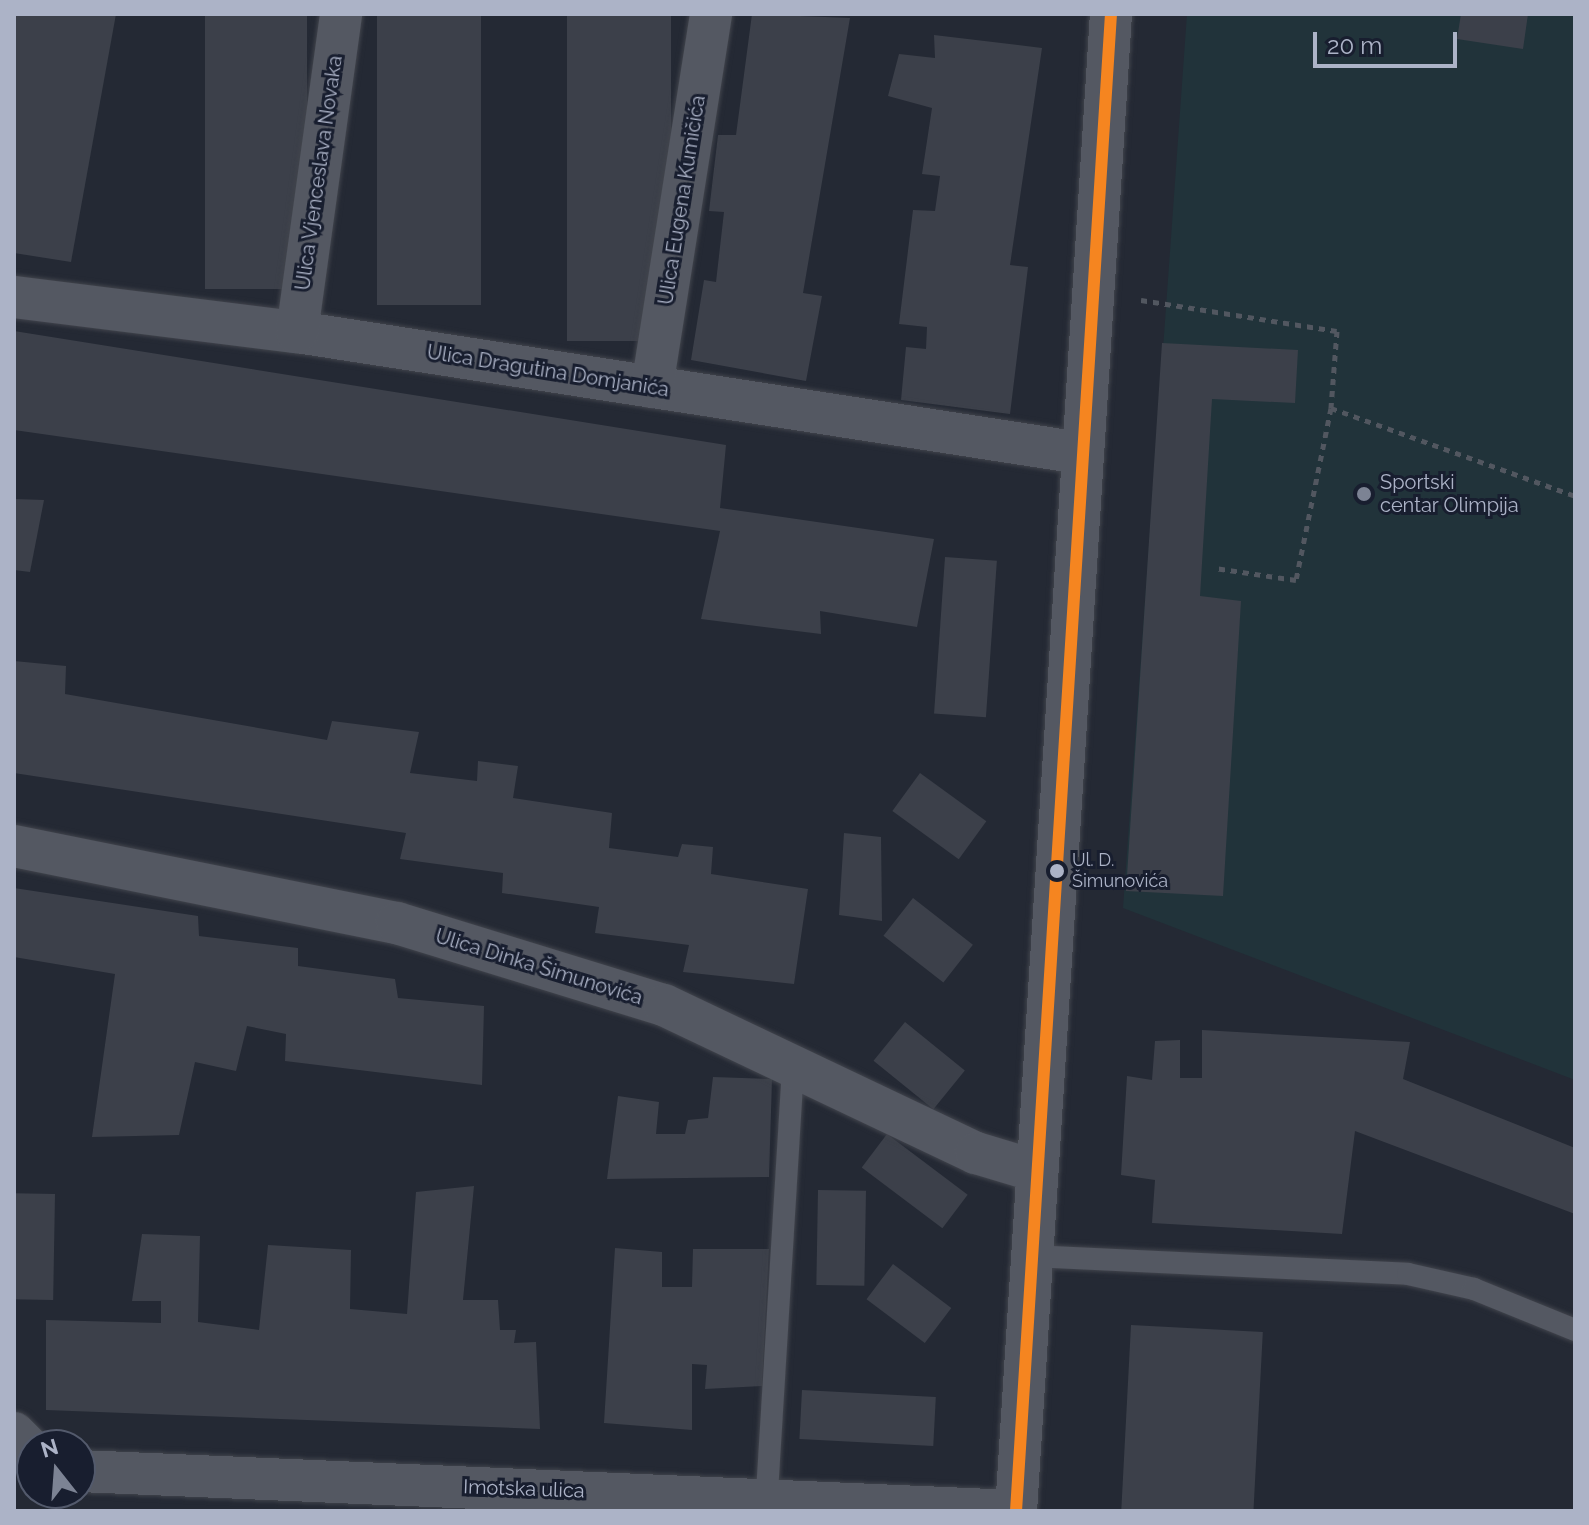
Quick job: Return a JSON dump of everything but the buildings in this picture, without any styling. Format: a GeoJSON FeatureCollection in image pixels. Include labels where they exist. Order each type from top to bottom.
{"type":"FeatureCollection","features":[{"type":"Feature","properties":{"kind":"street","name":"Ulica Vjenceslava Novaka"},"geometry":{"type":"LineString","coordinates":[[297,332],[341,14]]}},
{"type":"Feature","properties":{"kind":"street","name":"Ulica Eugena Kumičića"},"geometry":{"type":"LineString","coordinates":[[652,387],[711,14]]}},
{"type":"Feature","properties":{"kind":"street"},"geometry":{"type":"LineString","coordinates":[[1016,1511],[1080,453],[1111,14]]}},
{"type":"Feature","properties":{"kind":"street","name":"Ulica Dragutina Domjanića"},"geometry":{"type":"LineString","coordinates":[[14,297],[297,332],[1080,453]]}},
{"type":"Feature","properties":{"kind":"street","name":"Ulica Dinka Šimunovića"},"geometry":{"type":"LineString","coordinates":[[14,846],[397,923],[664,1005],[976,1153],[1036,1171]]}},
{"type":"Feature","properties":{"kind":"street","name":"Imotska ulica"},"geometry":{"type":"LineString","coordinates":[[96,1472],[767,1505],[1016,1511]]}},
{"type":"Feature","properties":{"kind":"lane"},"geometry":{"type":"LineString","coordinates":[[767,1505],[793,1067]]}},
{"type":"Feature","properties":{"kind":"lane"},"geometry":{"type":"LineString","coordinates":[[1031,1256],[1408,1274],[1474,1289],[1575,1330]]}},
{"type":"Feature","properties":{"kind":"path"},"geometry":{"type":"LineString","coordinates":[[1141,300],[1337,331],[1331,408],[1296,580],[1215,568]]}},
{"type":"Feature","properties":{"kind":"path"},"geometry":{"type":"LineString","coordinates":[[1331,408],[1575,496]]}},
{"type":"Feature","properties":{"kind":"shaded area","name":"Sportski centar Olimpija"},"geometry":{"type":"Polygon","coordinates":[[[1187,14],[1575,14],[1575,1080],[1123,908],[1187,14]]]}},
{"type":"Feature","properties":{"kind":"transit line"},"geometry":{"type":"LineString","coordinates":[[1016,1511],[1111,14]]}},
{"type":"Feature","properties":{"kind":"place","name":"Sportski centar Olimpija"},"geometry":{"type":"Point","coordinates":[1364,494]}},
{"type":"Feature","properties":{"kind":"place","name":"Ul. D. Šimunovića"},"geometry":{"type":"Point","coordinates":[1057,871]}}]}
